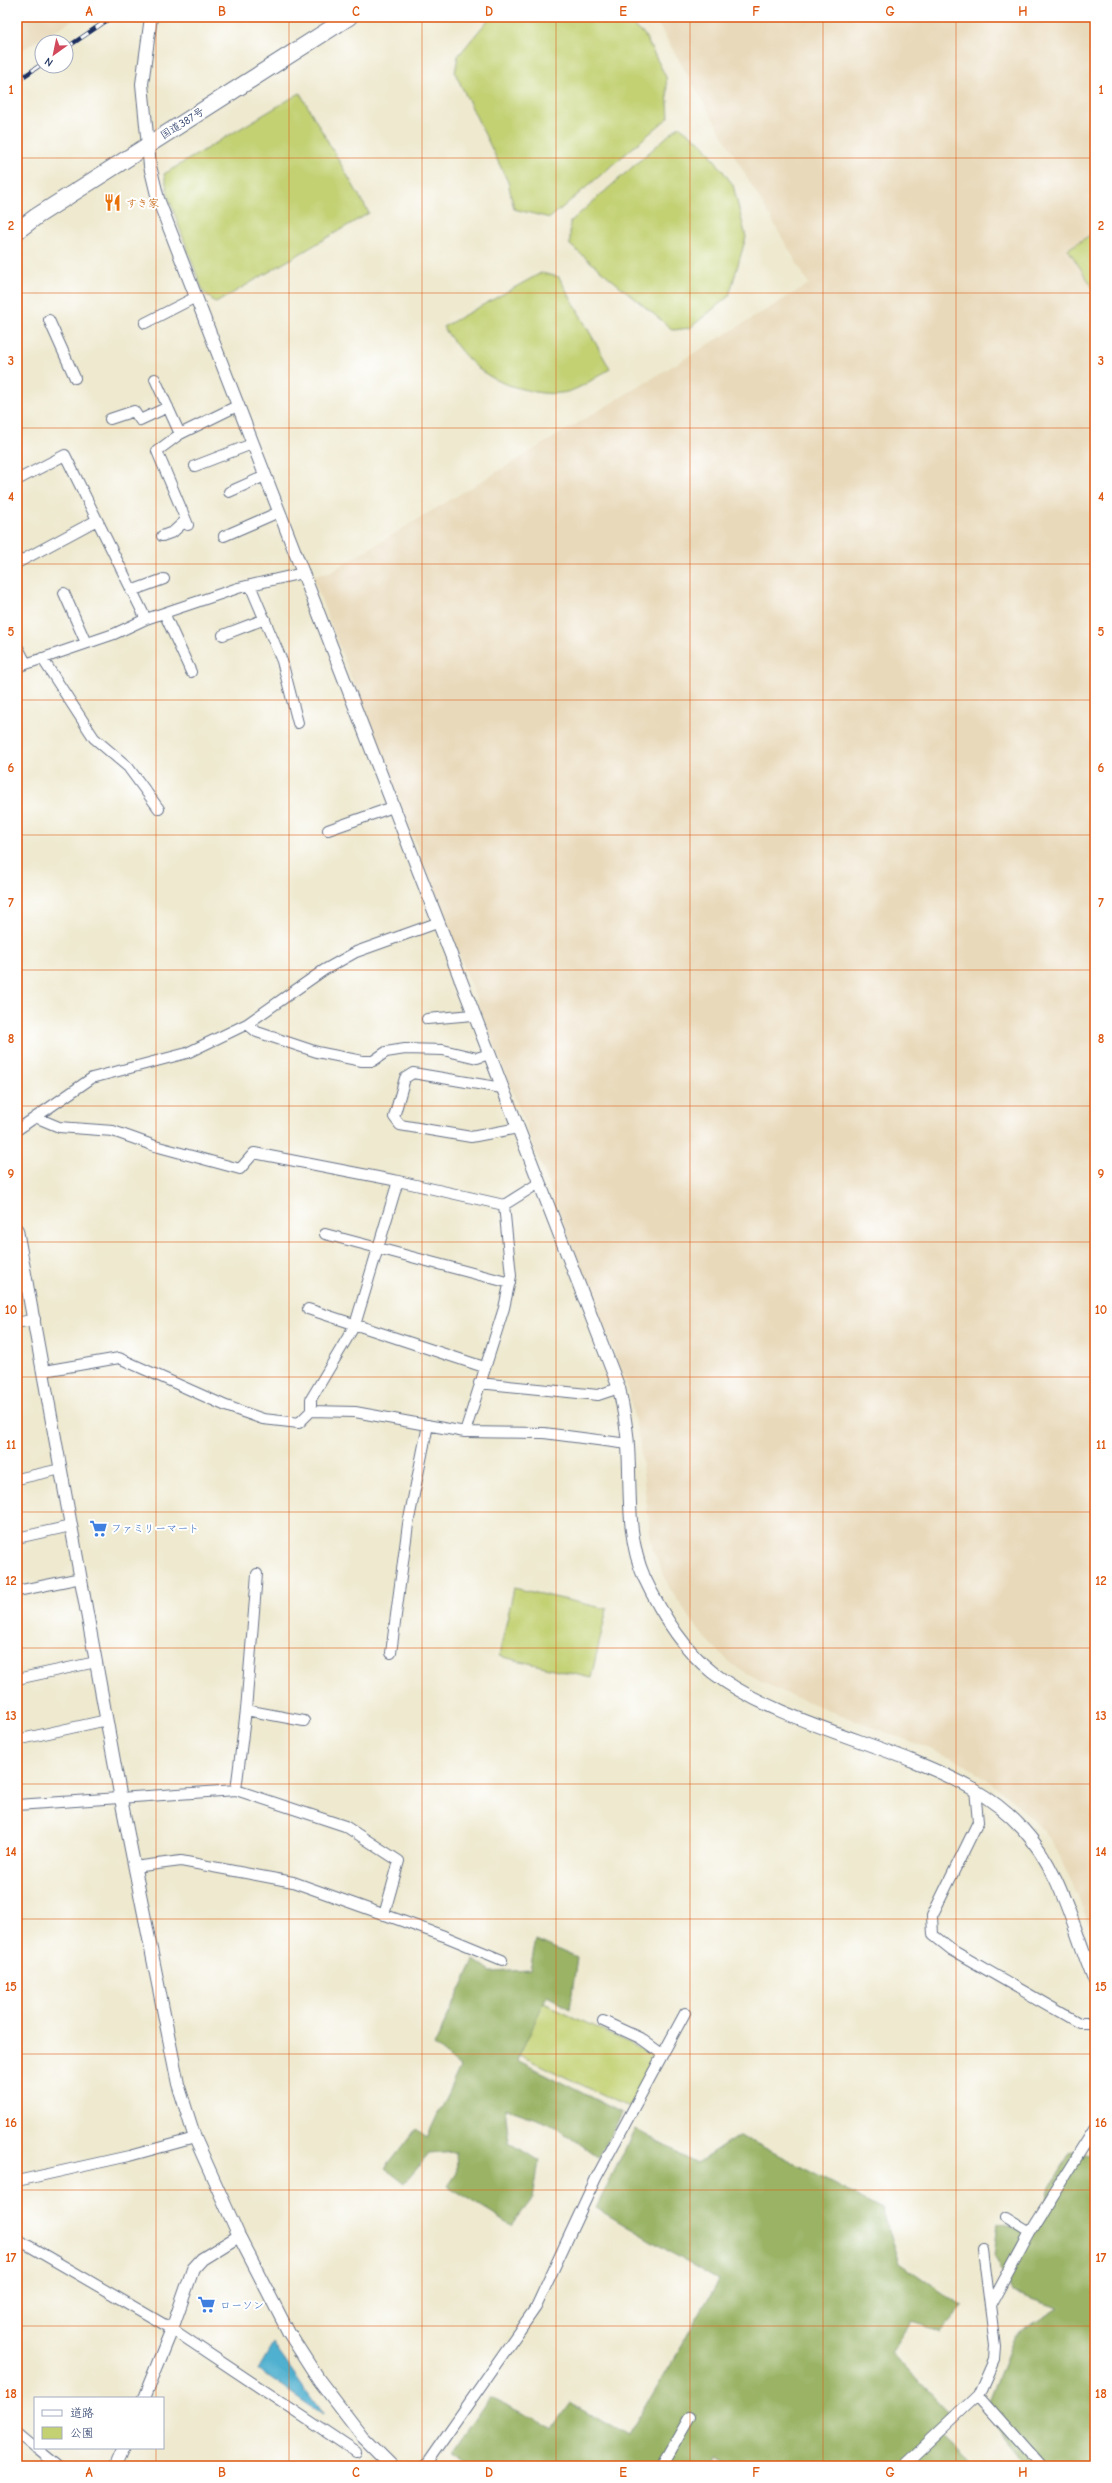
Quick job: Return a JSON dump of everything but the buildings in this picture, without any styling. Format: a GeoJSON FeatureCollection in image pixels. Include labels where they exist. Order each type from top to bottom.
{"type":"FeatureCollection","features":[{"type":"Feature","properties":{"kind":"highway","name":"国道387号"},"geometry":{"type":"LineString","coordinates":[[17,231],[149,144],[349,17]]}},
{"type":"Feature","properties":{"kind":"street"},"geometry":{"type":"LineString","coordinates":[[151,17],[142,84],[150,166],[158,199],[437,923],[619,1388],[628,1444],[633,1545],[644,1576],[670,1625],[711,1671],[762,1702],[945,1774],[976,1789],[1005,1811],[1024,1830],[1044,1858],[1061,1890],[1095,1982]]}},
{"type":"Feature","properties":{"kind":"street"},"geometry":{"type":"LineString","coordinates":[[145,323],[196,297]]}},
{"type":"Feature","properties":{"kind":"street"},"geometry":{"type":"LineString","coordinates":[[49,320],[76,378]]}},
{"type":"Feature","properties":{"kind":"street"},"geometry":{"type":"LineString","coordinates":[[155,379],[180,434]]}},
{"type":"Feature","properties":{"kind":"street"},"geometry":{"type":"LineString","coordinates":[[162,536],[173,532],[186,523],[157,451],[180,434],[237,406]]}},
{"type":"Feature","properties":{"kind":"street"},"geometry":{"type":"LineString","coordinates":[[110,419],[134,411],[140,420],[168,407]]}},
{"type":"Feature","properties":{"kind":"street"},"geometry":{"type":"LineString","coordinates":[[195,466],[252,444]]}},
{"type":"Feature","properties":{"kind":"street"},"geometry":{"type":"LineString","coordinates":[[17,480],[65,455],[146,619]]}},
{"type":"Feature","properties":{"kind":"street"},"geometry":{"type":"LineString","coordinates":[[229,492],[265,476]]}},
{"type":"Feature","properties":{"kind":"street"},"geometry":{"type":"LineString","coordinates":[[224,536],[279,512]]}},
{"type":"Feature","properties":{"kind":"street"},"geometry":{"type":"LineString","coordinates":[[17,563],[97,520]]}},
{"type":"Feature","properties":{"kind":"street"},"geometry":{"type":"LineString","coordinates":[[17,646],[21,665],[114,634],[146,619],[164,613],[250,585],[303,573]]}},
{"type":"Feature","properties":{"kind":"street"},"geometry":{"type":"LineString","coordinates":[[131,591],[164,579]]}},
{"type":"Feature","properties":{"kind":"street"},"geometry":{"type":"LineString","coordinates":[[250,585],[282,661],[298,723]]}},
{"type":"Feature","properties":{"kind":"street"},"geometry":{"type":"LineString","coordinates":[[64,593],[86,643]]}},
{"type":"Feature","properties":{"kind":"street"},"geometry":{"type":"LineString","coordinates":[[164,613],[191,672]]}},
{"type":"Feature","properties":{"kind":"street"},"geometry":{"type":"LineString","coordinates":[[223,635],[265,620]]}},
{"type":"Feature","properties":{"kind":"street"},"geometry":{"type":"LineString","coordinates":[[42,658],[94,738],[128,767],[159,809]]}},
{"type":"Feature","properties":{"kind":"street"},"geometry":{"type":"LineString","coordinates":[[328,830],[393,807]]}},
{"type":"Feature","properties":{"kind":"street"},"geometry":{"type":"LineString","coordinates":[[17,1130],[92,1078],[187,1054],[247,1024],[324,970],[356,952],[437,923]]}},
{"type":"Feature","properties":{"kind":"street"},"geometry":{"type":"LineString","coordinates":[[428,1019],[473,1015]]}},
{"type":"Feature","properties":{"kind":"street"},"geometry":{"type":"LineString","coordinates":[[247,1024],[257,1032],[316,1052],[362,1061],[373,1061],[386,1052],[405,1049],[443,1050],[477,1058],[489,1054]]}},
{"type":"Feature","properties":{"kind":"street"},"geometry":{"type":"LineString","coordinates":[[502,1088],[413,1073],[405,1078],[394,1117],[400,1125],[471,1137],[518,1128]]}},
{"type":"Feature","properties":{"kind":"street"},"geometry":{"type":"LineString","coordinates":[[35,1117],[59,1127],[113,1131],[155,1146],[240,1169],[254,1153],[398,1181],[504,1205],[539,1183]]}},
{"type":"Feature","properties":{"kind":"street"},"geometry":{"type":"LineString","coordinates":[[44,1371],[119,1358],[226,1406],[263,1419],[299,1423],[311,1411],[311,1399],[355,1325],[398,1181]]}},
{"type":"Feature","properties":{"kind":"street"},"geometry":{"type":"LineString","coordinates":[[465,1432],[510,1284],[511,1276],[504,1205]]}},
{"type":"Feature","properties":{"kind":"street"},"geometry":{"type":"LineString","coordinates":[[17,1230],[35,1319],[71,1526],[134,1867],[178,2084],[195,2138],[239,2236],[289,2333],[318,2380],[362,2436],[392,2466]]}},
{"type":"Feature","properties":{"kind":"street"},"geometry":{"type":"LineString","coordinates":[[325,1234],[510,1284]]}},
{"type":"Feature","properties":{"kind":"street"},"geometry":{"type":"LineString","coordinates":[[308,1309],[484,1367]]}},
{"type":"Feature","properties":{"kind":"street"},"geometry":{"type":"LineString","coordinates":[[17,1323],[35,1319]]}},
{"type":"Feature","properties":{"kind":"street"},"geometry":{"type":"LineString","coordinates":[[479,1383],[598,1394],[619,1388]]}},
{"type":"Feature","properties":{"kind":"street"},"geometry":{"type":"LineString","coordinates":[[311,1411],[355,1412],[465,1432],[544,1433],[628,1444]]}},
{"type":"Feature","properties":{"kind":"street"},"geometry":{"type":"LineString","coordinates":[[391,1653],[408,1524],[428,1425]]}},
{"type":"Feature","properties":{"kind":"street"},"geometry":{"type":"LineString","coordinates":[[17,1479],[61,1469]]}},
{"type":"Feature","properties":{"kind":"street"},"geometry":{"type":"LineString","coordinates":[[17,1538],[71,1526]]}},
{"type":"Feature","properties":{"kind":"street"},"geometry":{"type":"LineString","coordinates":[[236,1790],[246,1710],[257,1574]]}},
{"type":"Feature","properties":{"kind":"street"},"geometry":{"type":"LineString","coordinates":[[17,1591],[81,1578]]}},
{"type":"Feature","properties":{"kind":"street"},"geometry":{"type":"LineString","coordinates":[[17,1679],[96,1662]]}},
{"type":"Feature","properties":{"kind":"street"},"geometry":{"type":"LineString","coordinates":[[246,1710],[304,1721]]}},
{"type":"Feature","properties":{"kind":"street"},"geometry":{"type":"LineString","coordinates":[[17,1740],[107,1720]]}},
{"type":"Feature","properties":{"kind":"street"},"geometry":{"type":"LineString","coordinates":[[976,1789],[978,1822],[932,1916],[933,1935],[952,1950],[1079,2023],[1095,2023]]}},
{"type":"Feature","properties":{"kind":"street"},"geometry":{"type":"LineString","coordinates":[[17,1805],[236,1790],[345,1826],[399,1861],[384,1915]]}},
{"type":"Feature","properties":{"kind":"street"},"geometry":{"type":"LineString","coordinates":[[134,1867],[181,1861],[293,1882],[444,1936],[502,1960]]}},
{"type":"Feature","properties":{"kind":"street"},"geometry":{"type":"LineString","coordinates":[[425,2466],[536,2307],[596,2178],[685,2013]]}},
{"type":"Feature","properties":{"kind":"street"},"geometry":{"type":"LineString","coordinates":[[603,2021],[640,2038],[662,2054]]}},
{"type":"Feature","properties":{"kind":"street"},"geometry":{"type":"LineString","coordinates":[[990,2306],[1030,2232],[1095,2128]]}},
{"type":"Feature","properties":{"kind":"street"},"geometry":{"type":"LineString","coordinates":[[17,2181],[129,2156],[195,2138]]}},
{"type":"Feature","properties":{"kind":"street"},"geometry":{"type":"LineString","coordinates":[[1006,2217],[1030,2232]]}},
{"type":"Feature","properties":{"kind":"street"},"geometry":{"type":"LineString","coordinates":[[144,2397],[194,2269],[202,2259],[239,2236]]}},
{"type":"Feature","properties":{"kind":"street"},"geometry":{"type":"LineString","coordinates":[[17,2239],[172,2329],[356,2452]]}},
{"type":"Feature","properties":{"kind":"street"},"geometry":{"type":"LineString","coordinates":[[906,2463],[978,2395],[994,2359],[995,2346],[983,2250]]}},
{"type":"Feature","properties":{"kind":"street"},"geometry":{"type":"LineString","coordinates":[[978,2395],[1041,2466]]}},
{"type":"Feature","properties":{"kind":"street"},"geometry":{"type":"LineString","coordinates":[[662,2466],[690,2417]]}},
{"type":"Feature","properties":{"kind":"street"},"geometry":{"type":"LineString","coordinates":[[17,2433],[34,2447]]}},
{"type":"Feature","properties":{"kind":"street"},"geometry":{"type":"LineString","coordinates":[[36,2449],[58,2466]]}},
{"type":"Feature","properties":{"kind":"street"},"geometry":{"type":"LineString","coordinates":[[115,2466],[123,2449]]}},
{"type":"Feature","properties":{"kind":"shaded area"},"geometry":{"type":"Polygon","coordinates":[[[17,17],[78,17],[49,34],[34,34],[34,43],[17,53],[17,17]]]}},
{"type":"Feature","properties":{"kind":"shaded area"},"geometry":{"type":"Polygon","coordinates":[[[654,17],[1095,17],[1095,1944],[1079,1897],[1060,1856],[1042,1829],[1012,1800],[984,1777],[956,1759],[777,1690],[731,1664],[700,1632],[670,1589],[652,1548],[639,1439],[627,1386],[312,576],[332,571],[809,284],[654,17]]]}},
{"type":"Feature","properties":{"kind":"green space"},"geometry":{"type":"Polygon","coordinates":[[[494,17],[621,17],[644,34],[666,77],[669,117],[550,218],[514,209],[508,182],[455,73],[458,56],[488,20],[494,17]]]}},
{"type":"Feature","properties":{"kind":"green space"},"geometry":{"type":"Polygon","coordinates":[[[300,93],[369,213],[216,303],[203,292],[169,199],[164,174],[300,93]]]}},
{"type":"Feature","properties":{"kind":"green space"},"geometry":{"type":"Polygon","coordinates":[[[679,126],[704,145],[733,185],[746,237],[729,296],[690,328],[673,330],[570,245],[570,222],[679,126]]]}},
{"type":"Feature","properties":{"kind":"green space"},"geometry":{"type":"Polygon","coordinates":[[[1095,232],[1095,291],[1068,249],[1095,232]]]}},
{"type":"Feature","properties":{"kind":"green space"},"geometry":{"type":"Polygon","coordinates":[[[541,273],[559,277],[610,369],[569,392],[541,393],[515,387],[490,377],[470,361],[443,327],[541,273]]]}},
{"type":"Feature","properties":{"kind":"green space"},"geometry":{"type":"Polygon","coordinates":[[[514,1588],[607,1609],[591,1678],[499,1656],[514,1588]]]}},
{"type":"Feature","properties":{"kind":"green space"},"geometry":{"type":"Polygon","coordinates":[[[536,1940],[577,1958],[570,2008],[547,1996],[517,2060],[622,2113],[599,2158],[556,2126],[505,2108],[509,2142],[539,2161],[533,2198],[512,2225],[448,2186],[457,2173],[456,2152],[429,2154],[404,2184],[385,2169],[416,2129],[427,2137],[460,2067],[434,2046],[474,1960],[491,1972],[530,1970],[536,1940]]]}},
{"type":"Feature","properties":{"kind":"green space"},"geometry":{"type":"Polygon","coordinates":[[[540,2001],[654,2055],[630,2108],[515,2053],[540,2001]]]}},
{"type":"Feature","properties":{"kind":"green space"},"geometry":{"type":"Polygon","coordinates":[[[635,2129],[697,2163],[740,2135],[882,2209],[900,2263],[963,2307],[940,2333],[912,2321],[891,2353],[948,2412],[940,2431],[978,2466],[884,2466],[867,2461],[863,2466],[731,2466],[715,2458],[712,2466],[469,2466],[451,2454],[490,2398],[552,2428],[570,2403],[628,2436],[719,2281],[596,2208],[635,2129]]]}},
{"type":"Feature","properties":{"kind":"green space"},"geometry":{"type":"Polygon","coordinates":[[[1071,2152],[1095,2157],[1095,2466],[1030,2466],[985,2412],[1015,2335],[1058,2308],[1012,2292],[994,2256],[998,2222],[1030,2231],[1042,2222],[1050,2187],[1071,2152]]]}},
{"type":"Feature","properties":{"kind":"water"},"geometry":{"type":"Polygon","coordinates":[[[273,2344],[322,2413],[322,2414],[258,2370],[273,2344]]]}},
{"type":"Feature","properties":{"kind":"railway"},"geometry":{"type":"LineString","coordinates":[[74,43],[112,17]]}},
{"type":"Feature","properties":{"kind":"railway"},"geometry":{"type":"LineString","coordinates":[[17,81],[34,69]]}},
{"type":"Feature","properties":{"kind":"place","name":"すき家"},"geometry":{"type":"Point","coordinates":[113,203]}},
{"type":"Feature","properties":{"kind":"place","name":"ファミリーマート"},"geometry":{"type":"Point","coordinates":[98,1528]}},
{"type":"Feature","properties":{"kind":"place","name":"ローソン"},"geometry":{"type":"Point","coordinates":[207,2305]}}]}
